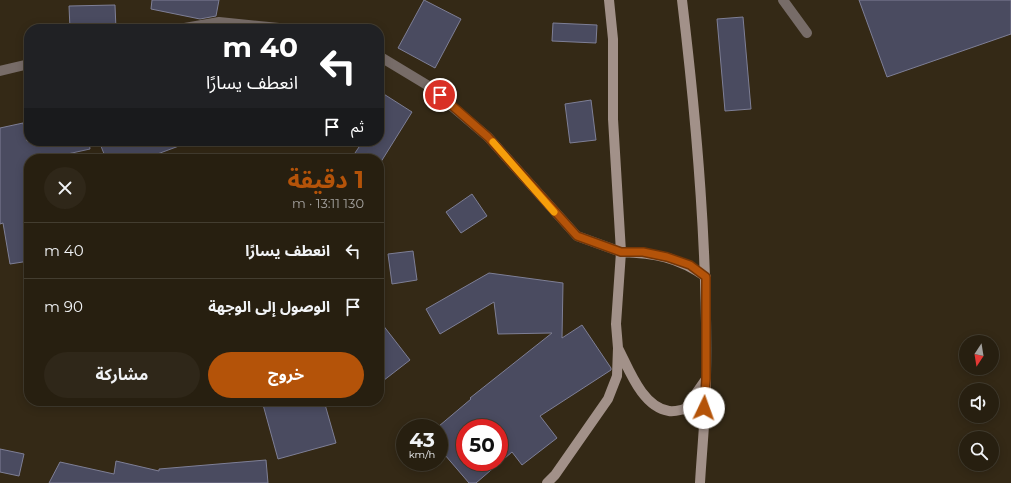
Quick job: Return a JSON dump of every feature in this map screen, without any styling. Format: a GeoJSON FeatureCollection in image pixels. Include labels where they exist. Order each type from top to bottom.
{"type":"FeatureCollection","features":[{"type":"Feature","properties":{"kind":"main road"},"geometry":{"type":"LineString","coordinates":[[547,483],[555,475],[608,399],[617,376],[618,348],[616,324],[621,252],[613,120],[613,39],[609,0]]}},
{"type":"Feature","properties":{"kind":"main road"},"geometry":{"type":"LineString","coordinates":[[682,0],[695,103],[706,277],[706,379],[700,483]]}},
{"type":"Feature","properties":{"kind":"main road"},"geometry":{"type":"LineString","coordinates":[[621,252],[643,252],[667,257],[690,265],[706,277]]}},
{"type":"Feature","properties":{"kind":"main road"},"geometry":{"type":"LineString","coordinates":[[618,348],[634,378],[655,407],[670,411],[685,409],[706,379]]}},
{"type":"Feature","properties":{"kind":"street"},"geometry":{"type":"LineString","coordinates":[[783,0],[807,33]]}},
{"type":"Feature","properties":{"kind":"street"},"geometry":{"type":"LineString","coordinates":[[208,24],[219,22],[239,24]]}},
{"type":"Feature","properties":{"kind":"street"},"geometry":{"type":"LineString","coordinates":[[384,59],[427,85],[488,137],[577,236],[621,252]]}},
{"type":"Feature","properties":{"kind":"street"},"geometry":{"type":"LineString","coordinates":[[0,71],[24,65]]}},
{"type":"Feature","properties":{"kind":"building"},"geometry":{"type":"Polygon","coordinates":[[[152,0],[219,0],[216,16],[200,19],[151,9],[152,0]]]}},
{"type":"Feature","properties":{"kind":"building"},"geometry":{"type":"Polygon","coordinates":[[[424,0],[461,19],[435,68],[398,48],[424,0]]]}},
{"type":"Feature","properties":{"kind":"building"},"geometry":{"type":"Polygon","coordinates":[[[859,0],[1011,0],[1011,34],[887,77],[859,0]]]}},
{"type":"Feature","properties":{"kind":"building"},"geometry":{"type":"Polygon","coordinates":[[[115,5],[116,24],[70,24],[69,6],[115,5]]]}},
{"type":"Feature","properties":{"kind":"building"},"geometry":{"type":"Polygon","coordinates":[[[743,17],[751,109],[725,111],[717,19],[743,17]]]}},
{"type":"Feature","properties":{"kind":"building"},"geometry":{"type":"Polygon","coordinates":[[[553,23],[597,25],[596,43],[552,41],[553,23]]]}},
{"type":"Feature","properties":{"kind":"building"},"geometry":{"type":"Polygon","coordinates":[[[384,94],[412,112],[384,157],[384,154],[354,154],[360,146],[384,146],[384,94]]]}},
{"type":"Feature","properties":{"kind":"building"},"geometry":{"type":"Polygon","coordinates":[[[591,100],[596,140],[570,143],[565,104],[591,100]]]}},
{"type":"Feature","properties":{"kind":"building"},"geometry":{"type":"Polygon","coordinates":[[[23,123],[24,146],[90,146],[90,149],[68,154],[24,154],[24,262],[10,264],[3,223],[0,224],[0,128],[23,123]]]}},
{"type":"Feature","properties":{"kind":"building"},"geometry":{"type":"Polygon","coordinates":[[[101,146],[179,146],[157,154],[104,154],[101,146]]]}},
{"type":"Feature","properties":{"kind":"building"},"geometry":{"type":"Polygon","coordinates":[[[472,194],[487,216],[461,233],[446,212],[472,194]]]}},
{"type":"Feature","properties":{"kind":"building"},"geometry":{"type":"Polygon","coordinates":[[[413,251],[417,280],[392,284],[388,254],[413,251]]]}},
{"type":"Feature","properties":{"kind":"building"},"geometry":{"type":"Polygon","coordinates":[[[489,273],[563,283],[562,338],[582,325],[611,370],[540,416],[557,438],[522,465],[512,452],[508,455],[508,419],[456,419],[456,468],[448,458],[447,419],[471,399],[470,398],[552,333],[498,334],[494,302],[440,334],[426,309],[489,273]]]}},
{"type":"Feature","properties":{"kind":"building"},"geometry":{"type":"Polygon","coordinates":[[[384,326],[410,360],[384,380],[384,326]]]}},
{"type":"Feature","properties":{"kind":"building"},"geometry":{"type":"Polygon","coordinates":[[[263,406],[325,406],[336,443],[278,459],[263,406]]]}},
{"type":"Feature","properties":{"kind":"building"},"geometry":{"type":"Polygon","coordinates":[[[0,449],[24,454],[19,476],[0,472],[0,449]]]}},
{"type":"Feature","properties":{"kind":"building"},"geometry":{"type":"Polygon","coordinates":[[[266,460],[268,483],[49,483],[60,462],[114,474],[116,461],[159,471],[159,469],[266,460]]]}},
{"type":"Feature","properties":{"kind":"building"},"geometry":{"type":"Polygon","coordinates":[[[459,471],[490,471],[476,483],[469,483],[459,471]]]}},
{"type":"Feature","properties":{"kind":"slow traffic"},"geometry":{"type":"LineString","coordinates":[[493,142],[554,212]]}},
{"type":"Feature","properties":{"kind":"route"},"geometry":{"type":"LineString","coordinates":[[440,95],[488,137],[577,236],[621,252],[643,252],[667,257],[690,265],[706,277],[706,379],[704,408]]}}]}
